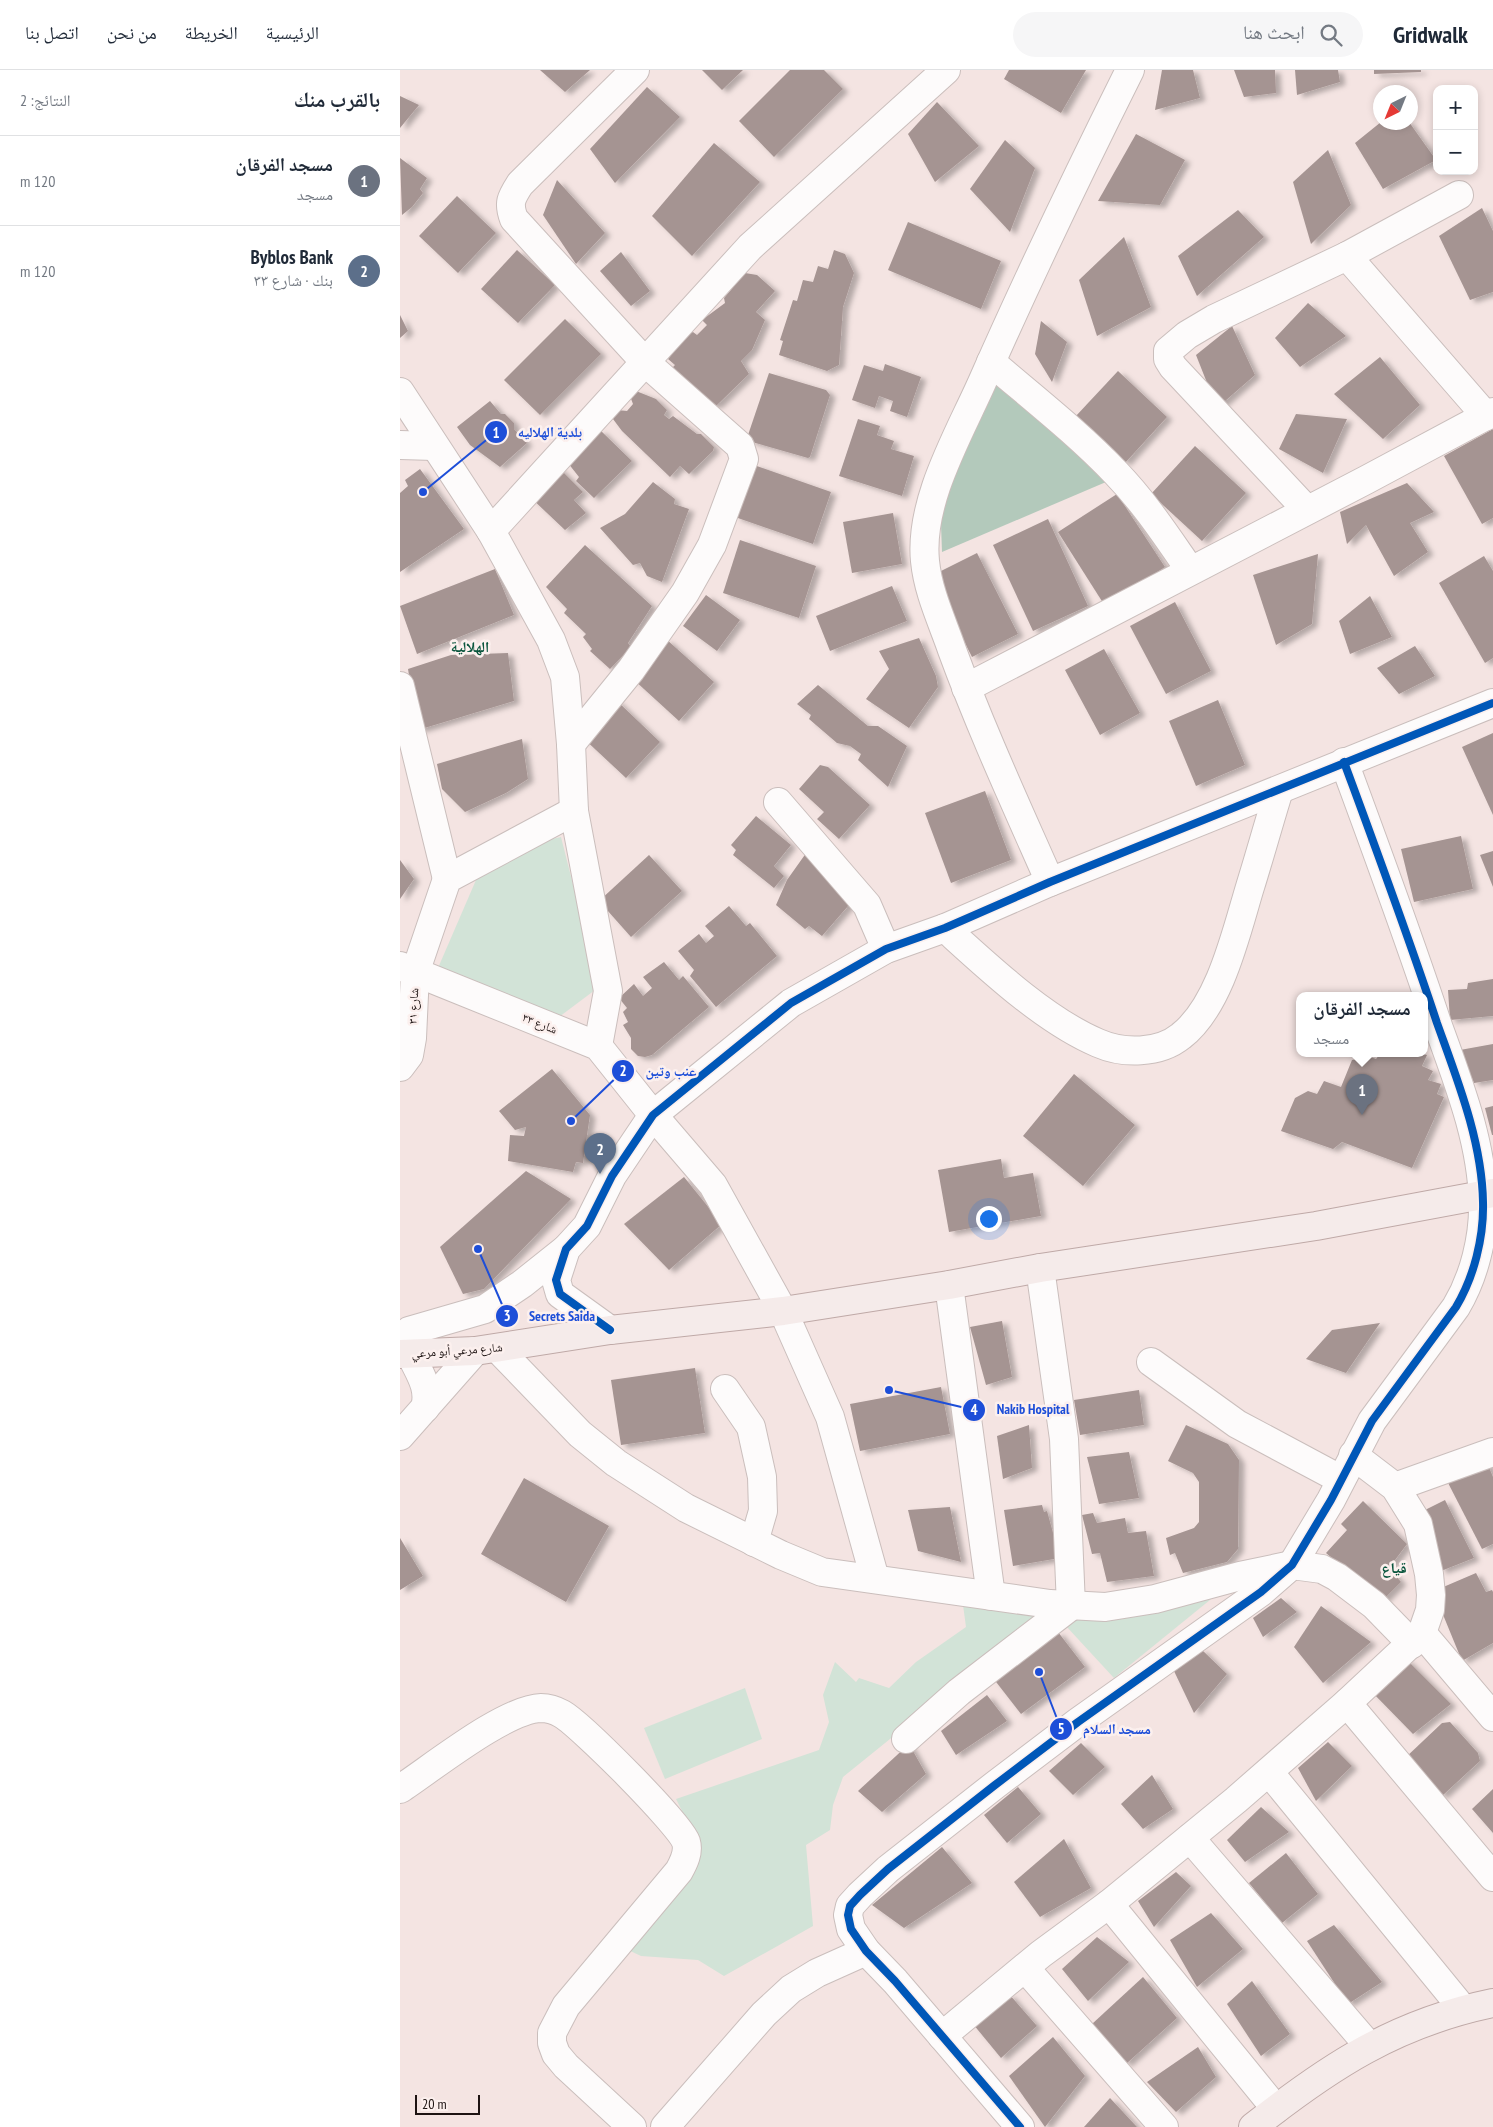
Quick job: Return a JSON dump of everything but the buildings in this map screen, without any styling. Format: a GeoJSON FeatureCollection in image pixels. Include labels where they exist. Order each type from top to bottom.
{"type":"FeatureCollection","features":[{"type":"Feature","properties":{"kind":"main road","name":"شارع مرعي أبو مرعي"},"geometry":{"type":"LineString","coordinates":[[402,1354],[506,1347],[610,1330],[783,1310],[1326,1224],[1488,1194]]}},
{"type":"Feature","properties":{"kind":"main road"},"geometry":{"type":"LineString","coordinates":[[1253,2127],[1336,2065],[1369,2046],[1409,2028],[1463,2009],[1493,2003]]}},
{"type":"Feature","properties":{"kind":"street"},"geometry":{"type":"LineString","coordinates":[[571,744],[631,670],[685,593],[712,545],[744,459],[740,446],[645,362],[514,219],[510,208],[510,199],[520,184],[635,70]]}},
{"type":"Feature","properties":{"kind":"street"},"geometry":{"type":"LineString","coordinates":[[491,531],[750,247],[946,70]]}},
{"type":"Feature","properties":{"kind":"street"},"geometry":{"type":"LineString","coordinates":[[1050,882],[966,688],[930,589],[925,562],[924,538],[934,493],[991,362],[1068,194],[1130,70]]}},
{"type":"Feature","properties":{"kind":"street"},"geometry":{"type":"LineString","coordinates":[[1308,510],[1173,367],[1168,359],[1168,351],[1187,335],[1214,319],[1347,256],[1459,195]]}},
{"type":"Feature","properties":{"kind":"street"},"geometry":{"type":"LineString","coordinates":[[966,688],[1489,414],[1347,256]]}},
{"type":"Feature","properties":{"kind":"street"},"geometry":{"type":"LineString","coordinates":[[991,362],[1085,442],[1117,474],[1146,508],[1190,570]]}},
{"type":"Feature","properties":{"kind":"street"},"geometry":{"type":"LineString","coordinates":[[400,392],[491,531],[551,640],[565,677],[574,811],[608,991],[598,1046],[652,1115],[713,1185],[783,1310],[830,1417],[875,1579]]}},
{"type":"Feature","properties":{"kind":"street"},"geometry":{"type":"LineString","coordinates":[[400,445],[434,446]]}},
{"type":"Feature","properties":{"kind":"street"},"geometry":{"type":"LineString","coordinates":[[400,686],[447,879],[574,811]]}},
{"type":"Feature","properties":{"kind":"street"},"geometry":{"type":"LineString","coordinates":[[425,1408],[427,1398],[424,1383],[402,1354],[405,1337],[409,1331],[485,1309],[522,1284],[566,1249],[587,1226],[612,1176],[652,1115],[790,1003],[886,949],[945,928],[1050,882],[1493,703]]}},
{"type":"Feature","properties":{"kind":"street"},"geometry":{"type":"LineString","coordinates":[[1344,762],[1427,992]]}},
{"type":"Feature","properties":{"kind":"street"},"geometry":{"type":"LineString","coordinates":[[945,928],[1004,981],[1073,1030],[1100,1044],[1122,1049],[1142,1050],[1156,1049],[1170,1044],[1195,1023],[1216,987],[1236,934],[1279,790]]}},
{"type":"Feature","properties":{"kind":"street"},"geometry":{"type":"LineString","coordinates":[[778,802],[867,905],[886,949]]}},
{"type":"Feature","properties":{"kind":"street","name":"شارع ٣١"},"geometry":{"type":"LineString","coordinates":[[400,1067],[409,1054],[412,1038],[407,969],[447,879]]}},
{"type":"Feature","properties":{"kind":"street","name":"شارع ٣٣"},"geometry":{"type":"LineString","coordinates":[[407,969],[598,1046]]}},
{"type":"Feature","properties":{"kind":"street"},"geometry":{"type":"LineString","coordinates":[[1020,2127],[895,1981],[866,1951],[852,1930],[848,1915],[850,1906],[867,1888],[1029,1759],[1261,1592],[1292,1565],[1331,1500],[1340,1479],[1376,1416],[1462,1297],[1471,1276],[1478,1249],[1488,1194],[1455,1074],[1428,995]]}},
{"type":"Feature","properties":{"kind":"street"},"geometry":{"type":"LineString","coordinates":[[566,1249],[556,1280],[560,1294],[610,1330]]}},
{"type":"Feature","properties":{"kind":"street"},"geometry":{"type":"LineString","coordinates":[[1040,1268],[1064,1440],[1071,1606]]}},
{"type":"Feature","properties":{"kind":"street"},"geometry":{"type":"LineString","coordinates":[[949,1285],[991,1596]]}},
{"type":"Feature","properties":{"kind":"street"},"geometry":{"type":"LineString","coordinates":[[506,1347],[532,1375],[556,1410],[580,1434],[616,1463],[686,1508],[754,1542],[822,1572],[1071,1606],[1105,1607],[1155,1599],[1240,1576],[1292,1565],[1322,1569],[1353,1588],[1394,1624],[1417,1639],[1493,1718]]}},
{"type":"Feature","properties":{"kind":"street"},"geometry":{"type":"LineString","coordinates":[[506,1347],[532,1375]]}},
{"type":"Feature","properties":{"kind":"street"},"geometry":{"type":"LineString","coordinates":[[400,1436],[425,1408],[506,1347]]}},
{"type":"Feature","properties":{"kind":"street"},"geometry":{"type":"LineString","coordinates":[[1151,1362],[1237,1424],[1340,1479]]}},
{"type":"Feature","properties":{"kind":"street"},"geometry":{"type":"LineString","coordinates":[[724,1389],[751,1427],[762,1477],[763,1511],[754,1542]]}},
{"type":"Feature","properties":{"kind":"street"},"geometry":{"type":"LineString","coordinates":[[1395,1487],[1493,1452]]}},
{"type":"Feature","properties":{"kind":"street"},"geometry":{"type":"LineString","coordinates":[[942,2036],[1025,1968],[1109,1904],[1269,1772],[1417,1639],[1430,1610],[1429,1574],[1418,1524],[1395,1487],[1353,1456]]}},
{"type":"Feature","properties":{"kind":"street"},"geometry":{"type":"LineString","coordinates":[[906,1738],[966,1687],[1071,1606]]}},
{"type":"Feature","properties":{"kind":"street"},"geometry":{"type":"LineString","coordinates":[[1347,1703],[1493,1877]]}},
{"type":"Feature","properties":{"kind":"street"},"geometry":{"type":"LineString","coordinates":[[400,1789],[499,1722],[522,1712],[550,1708],[572,1721],[652,1800],[682,1834],[687,1843],[687,1851],[679,1871],[566,2006],[552,2033],[552,2044],[556,2054],[566,2066],[632,2127]]}},
{"type":"Feature","properties":{"kind":"street"},"geometry":{"type":"LineString","coordinates":[[1269,1772],[1463,2009]]}},
{"type":"Feature","properties":{"kind":"street"},"geometry":{"type":"LineString","coordinates":[[1190,1838],[1369,2046]]}},
{"type":"Feature","properties":{"kind":"street"},"geometry":{"type":"LineString","coordinates":[[1109,1904],[1276,2109]]}},
{"type":"Feature","properties":{"kind":"street"},"geometry":{"type":"LineString","coordinates":[[665,2127],[764,2014],[791,1989],[817,1973],[866,1951]]}},
{"type":"Feature","properties":{"kind":"street"},"geometry":{"type":"LineString","coordinates":[[1025,1968],[1164,2127]]}},
{"type":"Feature","properties":{"kind":"green space"},"geometry":{"type":"Polygon","coordinates":[[[991,369],[1106,482],[942,552],[940,496],[991,369]]]}},
{"type":"Feature","properties":{"kind":"green space"},"geometry":{"type":"Polygon","coordinates":[[[561,837],[599,987],[559,1017],[438,968],[476,880],[520,846],[561,837]]]}},
{"type":"Feature","properties":{"kind":"green space"},"geometry":{"type":"Polygon","coordinates":[[[1221,1591],[1114,1678],[1066,1626],[1073,1618],[1221,1591]]]}},
{"type":"Feature","properties":{"kind":"green space"},"geometry":{"type":"Polygon","coordinates":[[[963,1605],[1042,1616],[843,1777],[833,1805],[830,1830],[806,1845],[813,1926],[724,1976],[698,1960],[641,1956],[624,1948],[686,1884],[695,1837],[676,1799],[819,1750],[829,1722],[823,1695],[835,1662],[856,1682],[859,1678],[889,1688],[916,1662],[966,1627],[963,1605]]]}},
{"type":"Feature","properties":{"kind":"green space"},"geometry":{"type":"Polygon","coordinates":[[[745,1688],[762,1739],[665,1779],[644,1728],[745,1688]]]}},
{"type":"Feature","properties":{"kind":"cycle path"},"geometry":{"type":"LineString","coordinates":[[610,1330],[560,1294],[556,1280],[566,1249],[587,1226],[612,1176],[653,1115],[791,1003],[886,949],[945,928],[1050,882],[1493,703]]}},
{"type":"Feature","properties":{"kind":"cycle path"},"geometry":{"type":"LineString","coordinates":[[1344,762],[1427,992]]}},
{"type":"Feature","properties":{"kind":"cycle path"},"geometry":{"type":"LineString","coordinates":[[1020,2127],[895,1981],[866,1951],[851,1929],[848,1915],[850,1906],[888,1869],[995,1785],[1078,1722],[1261,1592],[1292,1565],[1331,1500],[1372,1421],[1456,1307],[1473,1270],[1480,1243],[1483,1215],[1482,1179],[1467,1111],[1428,996]]}},
{"type":"Feature","properties":{"kind":"place","name":"بلدية الهلاليه"},"geometry":{"type":"Point","coordinates":[423,492]}},
{"type":"Feature","properties":{"kind":"place","name":"مسجد الفرقان"},"geometry":{"type":"Point","coordinates":[1362,1115]}},
{"type":"Feature","properties":{"kind":"place","name":"عنب وتين"},"geometry":{"type":"Point","coordinates":[571,1121]}},
{"type":"Feature","properties":{"kind":"place","name":"Byblos Bank"},"geometry":{"type":"Point","coordinates":[600,1174]}},
{"type":"Feature","properties":{"kind":"place","name":"Secrets Saida"},"geometry":{"type":"Point","coordinates":[478,1249]}},
{"type":"Feature","properties":{"kind":"place","name":"Nakib Hospital"},"geometry":{"type":"Point","coordinates":[889,1390]}},
{"type":"Feature","properties":{"kind":"place","name":"مسجد السلام"},"geometry":{"type":"Point","coordinates":[1039,1672]}},
{"type":"Feature","properties":{"kind":"district","name":"الهلالية"},"geometry":{"type":"Point","coordinates":[470,646]}},
{"type":"Feature","properties":{"kind":"district","name":"قياع"},"geometry":{"type":"Point","coordinates":[1394,1567]}}]}
